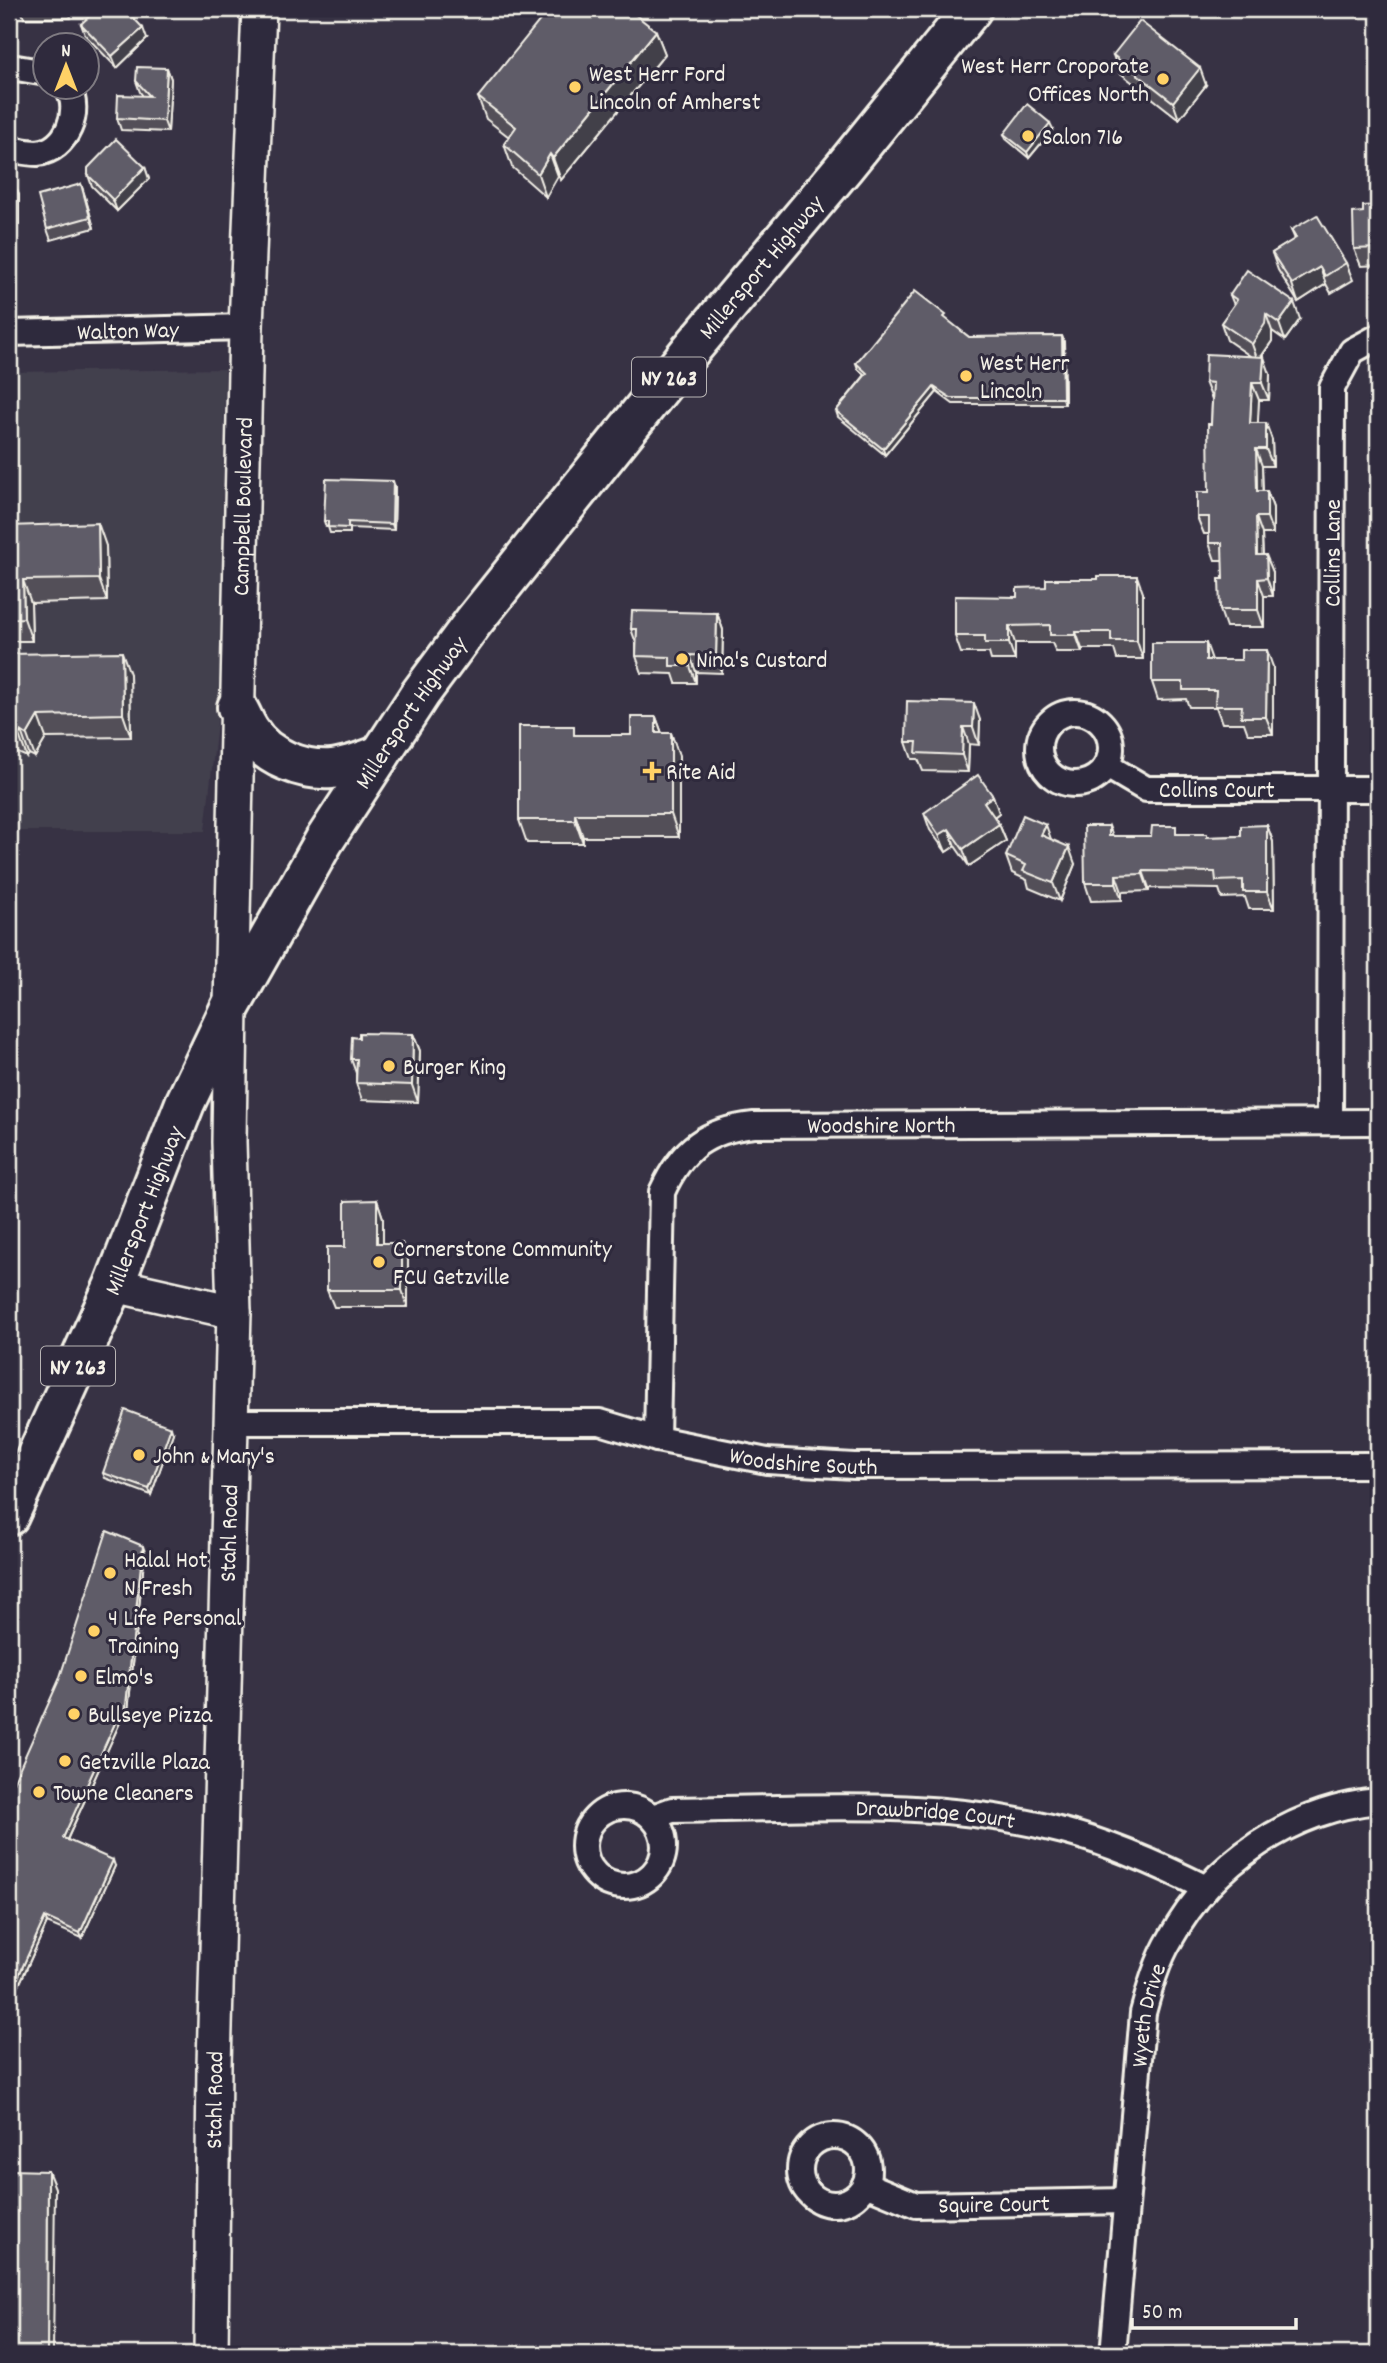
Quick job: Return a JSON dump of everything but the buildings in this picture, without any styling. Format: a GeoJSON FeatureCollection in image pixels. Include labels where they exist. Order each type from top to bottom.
{"type":"FeatureCollection","features":[{"type":"Feature","properties":{"kind":"main road","name":"Millersport Highway"},"geometry":{"type":"LineString","coordinates":[[9,1516],[114,1285],[185,1103],[231,1006],[324,841],[420,694],[537,540],[972,9]]}},
{"type":"Feature","properties":{"kind":"main road"},"geometry":{"type":"LineString","coordinates":[[237,706],[257,740],[290,763],[332,769],[357,764],[380,755]]}},
{"type":"Feature","properties":{"kind":"street","name":"Campbell Boulevard"},"geometry":{"type":"LineString","coordinates":[[231,1006],[246,327],[259,9]]}},
{"type":"Feature","properties":{"kind":"street"},"geometry":{"type":"LineString","coordinates":[[9,70],[17,68],[32,71]]}},
{"type":"Feature","properties":{"kind":"street"},"geometry":{"type":"LineString","coordinates":[[9,149],[38,153],[55,146],[70,129],[75,111],[73,102]]}},
{"type":"Feature","properties":{"kind":"street","name":"Walton Way"},"geometry":{"type":"LineString","coordinates":[[9,333],[246,327]]}},
{"type":"Feature","properties":{"kind":"street","name":"Collins Lane"},"geometry":{"type":"LineString","coordinates":[[1330,1122],[1332,388],[1352,351],[1378,337]]}},
{"type":"Feature","properties":{"kind":"street","name":"Collins Court"},"geometry":{"type":"LineString","coordinates":[[1107,766],[1146,789],[1330,789]]}},
{"type":"Feature","properties":{"kind":"street"},"geometry":{"type":"LineString","coordinates":[[1330,789],[1378,789]]}},
{"type":"Feature","properties":{"kind":"street","name":"Stahl Road"},"geometry":{"type":"LineString","coordinates":[[211,2354],[214,2065],[234,1312],[229,1142],[231,1006]]}},
{"type":"Feature","properties":{"kind":"street","name":"Woodshire North"},"geometry":{"type":"LineString","coordinates":[[657,1439],[663,1192],[671,1171],[685,1154],[708,1136],[729,1128],[754,1125],[1378,1122]]}},
{"type":"Feature","properties":{"kind":"street"},"geometry":{"type":"LineString","coordinates":[[114,1285],[234,1312]]}},
{"type":"Feature","properties":{"kind":"street","name":"Woodshire South"},"geometry":{"type":"LineString","coordinates":[[232,1422],[600,1422],[657,1439],[767,1461],[854,1466],[1378,1465]]}},
{"type":"Feature","properties":{"kind":"street","name":"Wyeth Drive"},"geometry":{"type":"LineString","coordinates":[[1113,2354],[1143,2013],[1155,1971],[1170,1938],[1189,1908],[1206,1888],[1232,1862],[1261,1841],[1293,1823],[1327,1811],[1378,1801]]}},
{"type":"Feature","properties":{"kind":"street","name":"Drawbridge Court"},"geometry":{"type":"LineString","coordinates":[[653,1817],[672,1810],[889,1808],[998,1816],[1063,1830],[1105,1843],[1206,1888]]}},
{"type":"Feature","properties":{"kind":"street","name":"Squire Court"},"geometry":{"type":"LineString","coordinates":[[865,2184],[916,2205],[1126,2201]]}},
{"type":"Feature","properties":{"kind":"shaded area"},"geometry":{"type":"Polygon","coordinates":[[[225,369],[219,706],[205,831],[9,831],[9,372],[225,369]]]}},
{"type":"Feature","properties":{"kind":"place","name":"West Herr Croporate Offices North"},"geometry":{"type":"Point","coordinates":[1163,79]}},
{"type":"Feature","properties":{"kind":"place","name":"West Herr Ford Lincoln of Amherst"},"geometry":{"type":"Point","coordinates":[575,87]}},
{"type":"Feature","properties":{"kind":"place","name":"Salon 716"},"geometry":{"type":"Point","coordinates":[1028,136]}},
{"type":"Feature","properties":{"kind":"place","name":"West Herr Lincoln"},"geometry":{"type":"Point","coordinates":[966,376]}},
{"type":"Feature","properties":{"kind":"place","name":"Nina's Custard"},"geometry":{"type":"Point","coordinates":[682,659]}},
{"type":"Feature","properties":{"kind":"place","name":"Rite Aid"},"geometry":{"type":"Point","coordinates":[652,771]}},
{"type":"Feature","properties":{"kind":"place","name":"Burger King"},"geometry":{"type":"Point","coordinates":[389,1066]}},
{"type":"Feature","properties":{"kind":"place","name":"Cornerstone Community FCU Getzville"},"geometry":{"type":"Point","coordinates":[379,1262]}},
{"type":"Feature","properties":{"kind":"place","name":"John & Mary's"},"geometry":{"type":"Point","coordinates":[139,1455]}},
{"type":"Feature","properties":{"kind":"place","name":"Halal Hot N Fresh"},"geometry":{"type":"Point","coordinates":[110,1573]}},
{"type":"Feature","properties":{"kind":"place","name":"4 Life Personal Training"},"geometry":{"type":"Point","coordinates":[94,1631]}},
{"type":"Feature","properties":{"kind":"place","name":"Elmo's"},"geometry":{"type":"Point","coordinates":[81,1676]}},
{"type":"Feature","properties":{"kind":"place","name":"Bullseye Pizza"},"geometry":{"type":"Point","coordinates":[74,1714]}},
{"type":"Feature","properties":{"kind":"place","name":"Getzville Plaza"},"geometry":{"type":"Point","coordinates":[65,1761]}},
{"type":"Feature","properties":{"kind":"place","name":"Towne Cleaners"},"geometry":{"type":"Point","coordinates":[39,1792]}}]}
